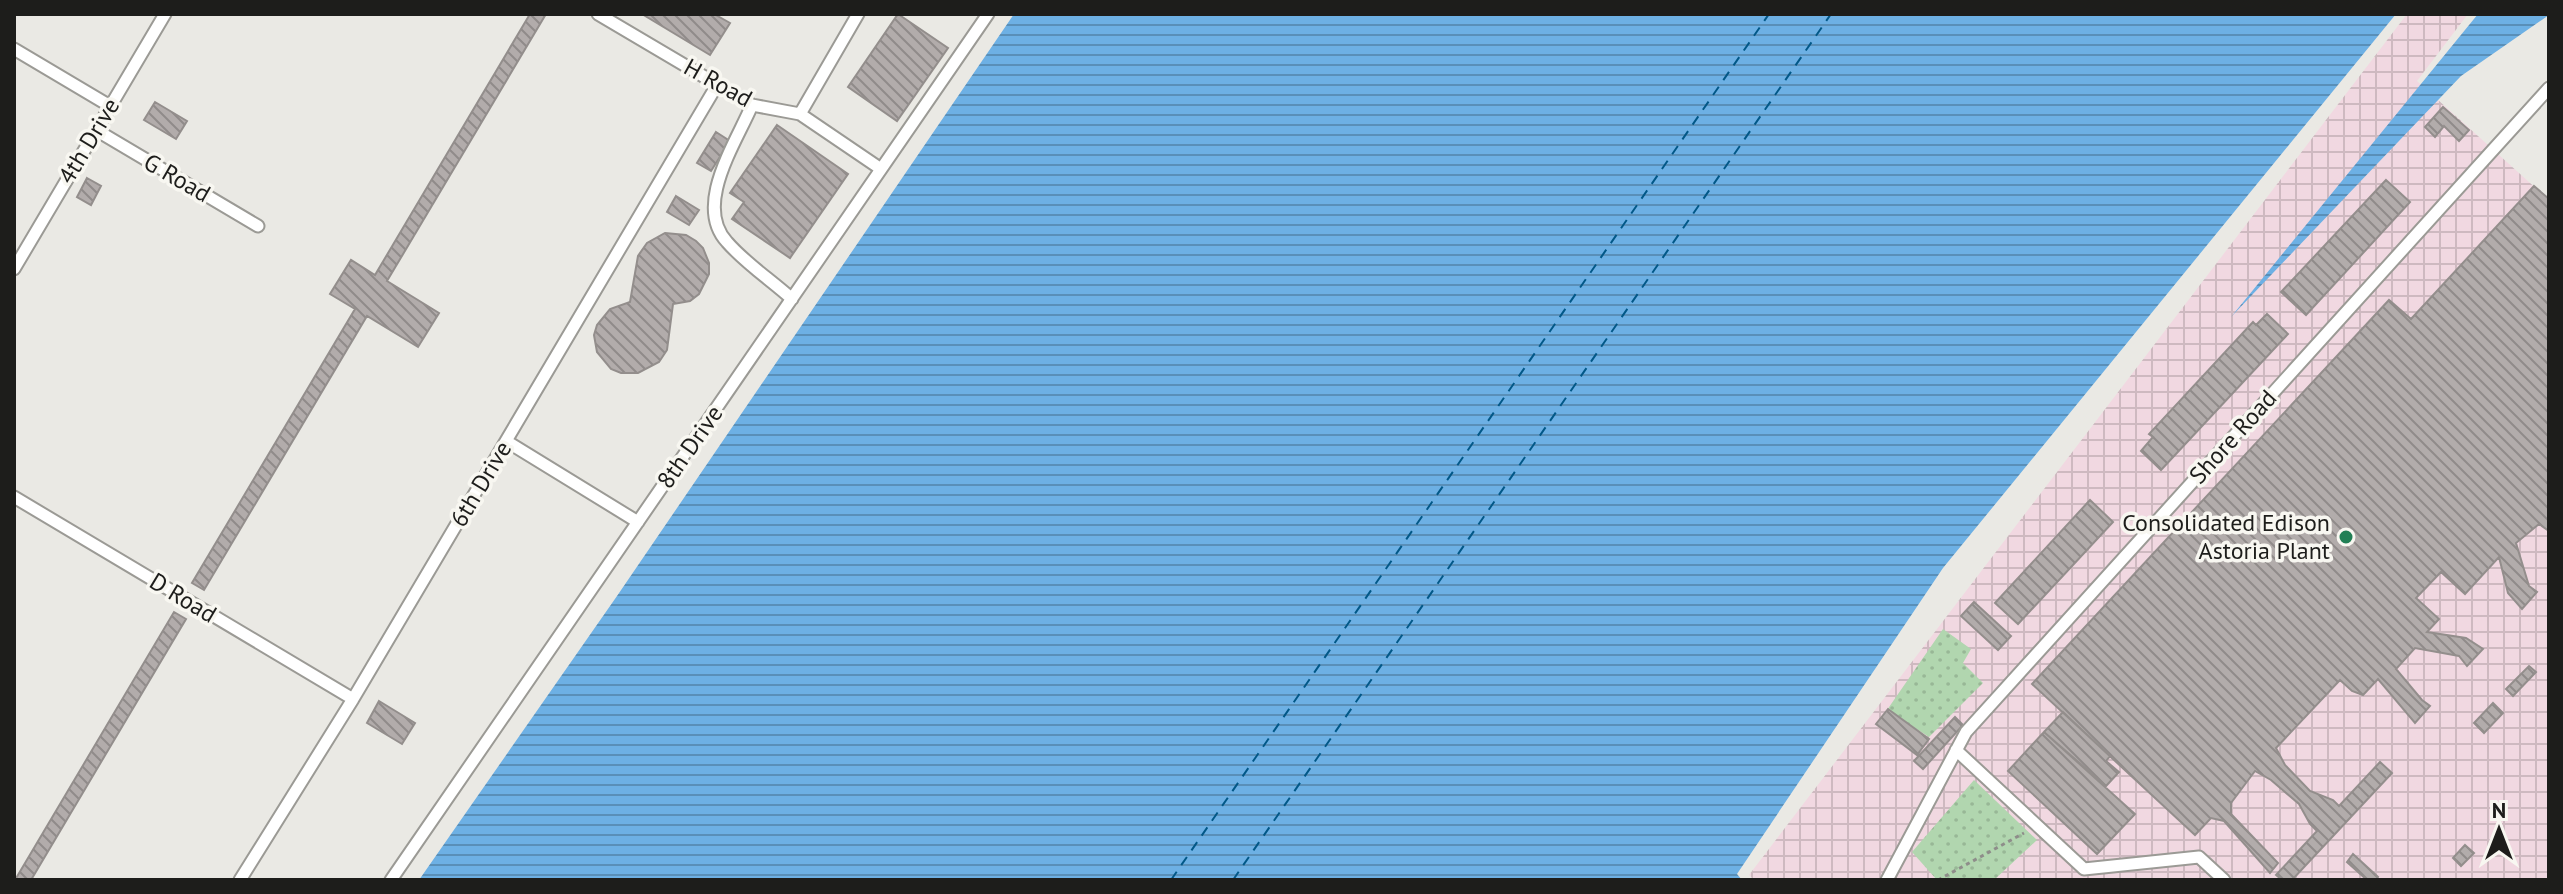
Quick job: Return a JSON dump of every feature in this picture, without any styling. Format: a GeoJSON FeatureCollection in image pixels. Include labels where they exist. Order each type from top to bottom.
{"type":"FeatureCollection","features":[{"type":"Feature","properties":{"kind":"lane","name":"4th Drive"},"geometry":{"type":"LineString","coordinates":[[14,269],[165,14]]}},
{"type":"Feature","properties":{"kind":"lane","name":"H Road"},"geometry":{"type":"LineString","coordinates":[[598,14],[752,105],[800,114],[881,169]]}},
{"type":"Feature","properties":{"kind":"lane"},"geometry":{"type":"LineString","coordinates":[[800,114],[858,14]]}},
{"type":"Feature","properties":{"kind":"lane","name":"8th Drive"},"geometry":{"type":"LineString","coordinates":[[391,880],[988,14]]}},
{"type":"Feature","properties":{"kind":"lane"},"geometry":{"type":"LineString","coordinates":[[14,49],[110,106]]}},
{"type":"Feature","properties":{"kind":"lane","name":"6th Drive"},"geometry":{"type":"LineString","coordinates":[[240,880],[353,699],[717,85]]}},
{"type":"Feature","properties":{"kind":"lane","name":"Shore Road"},"geometry":{"type":"LineString","coordinates":[[1887,880],[1966,732],[2549,88]]}},
{"type":"Feature","properties":{"kind":"lane"},"geometry":{"type":"LineString","coordinates":[[752,105],[717,186],[713,201],[714,222],[725,241],[792,299]]}},
{"type":"Feature","properties":{"kind":"lane","name":"G Road"},"geometry":{"type":"LineString","coordinates":[[96,130],[258,226]]}},
{"type":"Feature","properties":{"kind":"lane"},"geometry":{"type":"LineString","coordinates":[[506,441],[638,522]]}},
{"type":"Feature","properties":{"kind":"lane","name":"D Road"},"geometry":{"type":"LineString","coordinates":[[14,497],[353,699]]}},
{"type":"Feature","properties":{"kind":"lane"},"geometry":{"type":"LineString","coordinates":[[1956,750],[2084,869],[2199,857],[2224,880]]}},
{"type":"Feature","properties":{"kind":"path"},"geometry":{"type":"LineString","coordinates":[[1938,880],[2027,831]]}},
{"type":"Feature","properties":{"kind":"shaded area"},"geometry":{"type":"Polygon","coordinates":[[[2407,14],[2468,14],[2417,81],[2549,200],[2549,880],[1754,880],[1749,875],[2407,14]]]}},
{"type":"Feature","properties":{"kind":"green space"},"geometry":{"type":"Polygon","coordinates":[[[1943,629],[1971,649],[1963,663],[1983,683],[1929,737],[1887,710],[1943,629]]]}},
{"type":"Feature","properties":{"kind":"green space"},"geometry":{"type":"Polygon","coordinates":[[[1974,780],[2037,840],[1994,880],[1937,880],[1912,852],[1974,780]]]}},
{"type":"Feature","properties":{"kind":"water"},"geometry":{"type":"Polygon","coordinates":[[[1014,14],[2396,14],[1943,568],[1737,874],[1742,880],[419,880],[1014,14]]]}},
{"type":"Feature","properties":{"kind":"water"},"geometry":{"type":"Polygon","coordinates":[[[2478,14],[2549,15],[2461,76],[2231,317],[2478,14]]]}},
{"type":"Feature","properties":{"kind":"building"},"geometry":{"type":"Polygon","coordinates":[[[530,14],[546,14],[387,281],[439,313],[418,347],[367,316],[204,590],[192,583],[355,309],[330,294],[351,260],[375,275],[530,14]]]}},
{"type":"Feature","properties":{"kind":"building"},"geometry":{"type":"Polygon","coordinates":[[[642,14],[714,14],[730,23],[710,55],[642,14]]]}},
{"type":"Feature","properties":{"kind":"building"},"geometry":{"type":"Polygon","coordinates":[[[898,14],[948,48],[897,121],[848,87],[898,14]]]}},
{"type":"Feature","properties":{"kind":"building"},"geometry":{"type":"Polygon","coordinates":[[[155,102],[187,121],[176,139],[144,120],[155,102]]]}},
{"type":"Feature","properties":{"kind":"building"},"geometry":{"type":"Polygon","coordinates":[[[2443,107],[2469,130],[2459,141],[2444,126],[2435,137],[2425,127],[2443,107]]]}},
{"type":"Feature","properties":{"kind":"building"},"geometry":{"type":"Polygon","coordinates":[[[777,125],[848,174],[790,258],[732,219],[744,202],[730,193],[777,125]]]}},
{"type":"Feature","properties":{"kind":"building"},"geometry":{"type":"Polygon","coordinates":[[[716,132],[730,141],[711,171],[697,163],[716,132]]]}},
{"type":"Feature","properties":{"kind":"building"},"geometry":{"type":"Polygon","coordinates":[[[87,178],[101,186],[91,205],[77,197],[87,178]]]}},
{"type":"Feature","properties":{"kind":"building"},"geometry":{"type":"Polygon","coordinates":[[[2386,180],[2410,202],[2306,315],[2281,292],[2386,180]]]}},
{"type":"Feature","properties":{"kind":"building","name":"Consolidated Edison Astoria Plant"},"geometry":{"type":"Polygon","coordinates":[[[2534,186],[2549,199],[2549,531],[2539,524],[2516,543],[2529,586],[2537,592],[2522,609],[2508,593],[2499,557],[2465,594],[2441,572],[2416,598],[2439,619],[2427,632],[2466,638],[2483,649],[2467,666],[2459,656],[2415,648],[2396,669],[2430,706],[2415,723],[2378,679],[2363,695],[2352,691],[2340,680],[2276,748],[2285,765],[2310,791],[2333,800],[2339,806],[2380,762],[2392,773],[2292,880],[2282,880],[2276,875],[2317,831],[2299,804],[2271,780],[2255,771],[2231,803],[2231,814],[2278,863],[2270,873],[2224,821],[2211,818],[2195,835],[2032,684],[2389,300],[2411,319],[2534,186]]]}},
{"type":"Feature","properties":{"kind":"building"},"geometry":{"type":"Polygon","coordinates":[[[676,196],[699,210],[689,225],[667,212],[676,196]]]}},
{"type":"Feature","properties":{"kind":"building"},"geometry":{"type":"Polygon","coordinates":[[[665,233],[686,235],[696,241],[703,248],[709,263],[709,274],[699,294],[690,301],[673,304],[667,350],[659,362],[638,373],[621,373],[611,369],[597,352],[594,335],[597,325],[610,309],[630,302],[638,256],[647,243],[665,233]]]}},
{"type":"Feature","properties":{"kind":"building"},"geometry":{"type":"Polygon","coordinates":[[[2267,314],[2288,334],[2161,470],[2141,451],[2153,437],[2149,434],[2253,322],[2256,325],[2267,314]]]}},
{"type":"Feature","properties":{"kind":"building"},"geometry":{"type":"Polygon","coordinates":[[[2090,500],[2113,522],[2018,624],[1995,603],[2090,500]]]}},
{"type":"Feature","properties":{"kind":"building"},"geometry":{"type":"Polygon","coordinates":[[[1974,602],[2011,636],[1998,650],[1961,616],[1974,602]]]}},
{"type":"Feature","properties":{"kind":"building"},"geometry":{"type":"Polygon","coordinates":[[[174,612],[186,619],[31,880],[15,880],[174,612]]]}},
{"type":"Feature","properties":{"kind":"building"},"geometry":{"type":"Polygon","coordinates":[[[2529,666],[2536,672],[2513,696],[2506,689],[2529,666]]]}},
{"type":"Feature","properties":{"kind":"building"},"geometry":{"type":"Polygon","coordinates":[[[379,701],[415,723],[402,744],[367,723],[379,701]]]}},
{"type":"Feature","properties":{"kind":"building"},"geometry":{"type":"Polygon","coordinates":[[[2493,703],[2503,713],[2484,733],[2474,723],[2493,703]]]}},
{"type":"Feature","properties":{"kind":"building"},"geometry":{"type":"Polygon","coordinates":[[[1888,709],[1929,739],[1917,755],[1876,724],[1888,709]]]}},
{"type":"Feature","properties":{"kind":"building"},"geometry":{"type":"Polygon","coordinates":[[[2063,712],[2110,756],[2106,761],[2119,772],[2106,786],[2044,732],[2063,712]]]}},
{"type":"Feature","properties":{"kind":"building"},"geometry":{"type":"Polygon","coordinates":[[[1955,717],[1963,725],[1923,769],[1914,761],[1955,717]]]}},
{"type":"Feature","properties":{"kind":"building"},"geometry":{"type":"Polygon","coordinates":[[[2044,732],[2135,814],[2097,854],[2008,771],[2044,732]]]}},
{"type":"Feature","properties":{"kind":"building"},"geometry":{"type":"Polygon","coordinates":[[[2465,845],[2474,853],[2461,866],[2453,858],[2465,845]]]}},
{"type":"Feature","properties":{"kind":"building"},"geometry":{"type":"Polygon","coordinates":[[[2353,854],[2378,877],[2376,880],[2367,880],[2347,862],[2353,854]]]}},
{"type":"Feature","properties":{"kind":"ferry route"},"geometry":{"type":"LineString","coordinates":[[1171,880],[1769,14]]}},
{"type":"Feature","properties":{"kind":"ferry route"},"geometry":{"type":"LineString","coordinates":[[1233,880],[1831,14]]}},
{"type":"Feature","properties":{"kind":"place","name":"Consolidated Edison Astoria Plant"},"geometry":{"type":"Point","coordinates":[2346,537]}}]}
